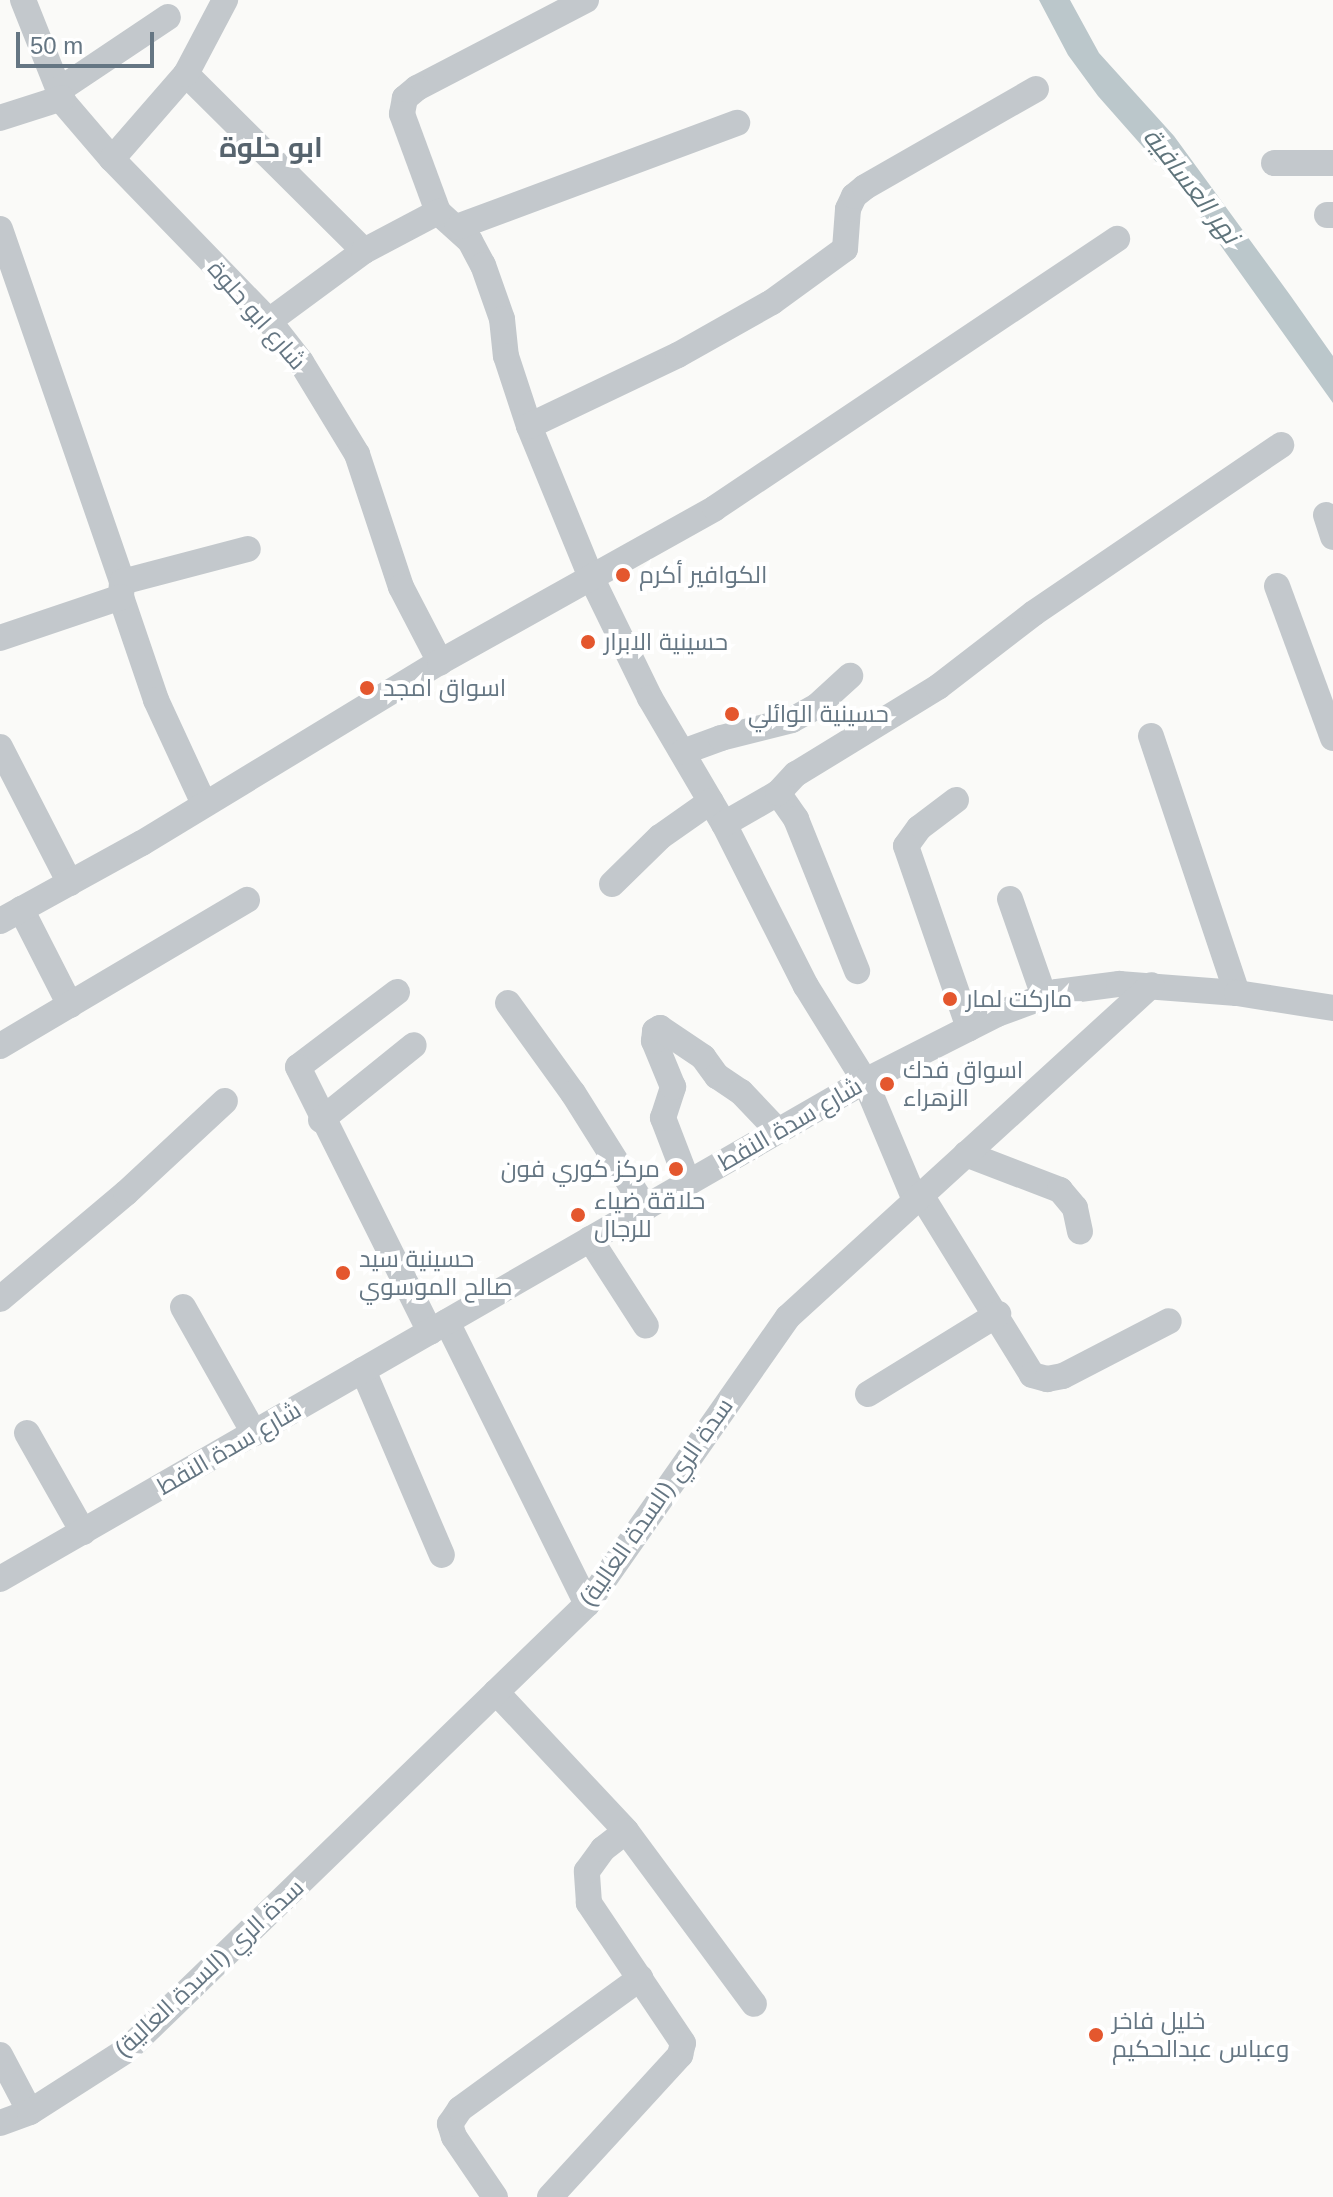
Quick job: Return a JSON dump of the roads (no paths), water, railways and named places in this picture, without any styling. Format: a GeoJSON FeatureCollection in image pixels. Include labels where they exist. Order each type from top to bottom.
{"type":"FeatureCollection","features":[{"type":"Feature","properties":{"kind":"street","name":"شارع ابو حلوة"},"geometry":{"type":"LineString","coordinates":[[23,0],[60,94],[112,159],[269,321],[301,362],[357,454],[401,587],[440,662]]}},
{"type":"Feature","properties":{"kind":"street"},"geometry":{"type":"LineString","coordinates":[[112,159],[186,74],[225,0]]}},
{"type":"Feature","properties":{"kind":"street"},"geometry":{"type":"LineString","coordinates":[[586,0],[405,98],[402,114],[447,220],[477,253],[498,306],[506,356],[529,426],[591,577],[650,698],[718,812],[806,986],[865,1081],[918,1197],[998,1314],[1032,1375],[1047,1379],[1063,1376],[1169,1321]]}},
{"type":"Feature","properties":{"kind":"street"},"geometry":{"type":"LineString","coordinates":[[0,118],[60,94],[168,17]]}},
{"type":"Feature","properties":{"kind":"street"},"geometry":{"type":"LineString","coordinates":[[186,74],[364,251]]}},
{"type":"Feature","properties":{"kind":"street"},"geometry":{"type":"LineString","coordinates":[[529,426],[678,355],[772,302],[845,249],[848,209],[854,196],[865,187],[1036,89]]}},
{"type":"Feature","properties":{"kind":"street"},"geometry":{"type":"LineString","coordinates":[[269,321],[364,251],[737,123]]}},
{"type":"Feature","properties":{"kind":"street"},"geometry":{"type":"LineString","coordinates":[[1274,163],[1333,163]]}},
{"type":"Feature","properties":{"kind":"street"},"geometry":{"type":"LineString","coordinates":[[0,229],[156,700],[204,804]]}},
{"type":"Feature","properties":{"kind":"street"},"geometry":{"type":"LineString","coordinates":[[70,1005],[11,915],[204,804],[440,662],[715,508],[1117,239]]}},
{"type":"Feature","properties":{"kind":"street"},"geometry":{"type":"LineString","coordinates":[[612,884],[660,837],[718,812],[778,793],[796,774],[938,687],[1046,604],[1281,445]]}},
{"type":"Feature","properties":{"kind":"street"},"geometry":{"type":"LineString","coordinates":[[0,638],[121,589],[248,549]]}},
{"type":"Feature","properties":{"kind":"street"},"geometry":{"type":"LineString","coordinates":[[1277,586],[1333,738]]}},
{"type":"Feature","properties":{"kind":"street"},"geometry":{"type":"LineString","coordinates":[[683,752],[721,738],[792,720],[817,706],[850,676]]}},
{"type":"Feature","properties":{"kind":"street"},"geometry":{"type":"LineString","coordinates":[[1151,736],[1237,993]]}},
{"type":"Feature","properties":{"kind":"street"},"geometry":{"type":"LineString","coordinates":[[0,747],[70,883]]}},
{"type":"Feature","properties":{"kind":"street"},"geometry":{"type":"LineString","coordinates":[[778,793],[796,819],[857,971]]}},
{"type":"Feature","properties":{"kind":"street"},"geometry":{"type":"LineString","coordinates":[[956,800],[919,828],[906,846],[969,1028]]}},
{"type":"Feature","properties":{"kind":"street"},"geometry":{"type":"LineString","coordinates":[[1010,899],[1044,996]]}},
{"type":"Feature","properties":{"kind":"street"},"geometry":{"type":"LineString","coordinates":[[0,1046],[247,900]]}},
{"type":"Feature","properties":{"kind":"street","name":"شارع سدة النفط"},"geometry":{"type":"LineString","coordinates":[[0,1579],[865,1081],[969,1028],[1044,996],[1088,987],[1151,985],[1237,993],[1333,1008]]}},
{"type":"Feature","properties":{"kind":"street","name":"سدة الري (السدة العالية)"},"geometry":{"type":"LineString","coordinates":[[0,2123],[30,2112],[127,2050],[587,1604],[788,1317],[1151,985]]}},
{"type":"Feature","properties":{"kind":"street"},"geometry":{"type":"LineString","coordinates":[[397,992],[298,1067],[321,1120],[438,1327],[587,1604]]}},
{"type":"Feature","properties":{"kind":"street"},"geometry":{"type":"LineString","coordinates":[[508,1003],[573,1093],[645,1208]]}},
{"type":"Feature","properties":{"kind":"street"},"geometry":{"type":"LineString","coordinates":[[688,1183],[663,1118],[673,1087],[654,1041],[655,1031],[660,1028],[703,1057],[717,1076],[741,1092],[778,1131]]}},
{"type":"Feature","properties":{"kind":"street"},"geometry":{"type":"LineString","coordinates":[[321,1120],[414,1045]]}},
{"type":"Feature","properties":{"kind":"street"},"geometry":{"type":"LineString","coordinates":[[0,1299],[126,1193],[225,1101]]}},
{"type":"Feature","properties":{"kind":"street"},"geometry":{"type":"LineString","coordinates":[[966,1154],[1060,1190],[1075,1208],[1080,1231]]}},
{"type":"Feature","properties":{"kind":"street"},"geometry":{"type":"LineString","coordinates":[[590,1239],[646,1326]]}},
{"type":"Feature","properties":{"kind":"street"},"geometry":{"type":"LineString","coordinates":[[183,1307],[254,1433]]}},
{"type":"Feature","properties":{"kind":"street"},"geometry":{"type":"LineString","coordinates":[[868,1394],[998,1314]]}},
{"type":"Feature","properties":{"kind":"street"},"geometry":{"type":"LineString","coordinates":[[363,1370],[442,1555]]}},
{"type":"Feature","properties":{"kind":"street"},"geometry":{"type":"LineString","coordinates":[[27,1433],[83,1532]]}},
{"type":"Feature","properties":{"kind":"street"},"geometry":{"type":"LineString","coordinates":[[496,1692],[626,1831],[754,2004]]}},
{"type":"Feature","properties":{"kind":"street"},"geometry":{"type":"LineString","coordinates":[[550,2197],[680,2055],[683,2043],[589,1903],[587,1871],[603,1849],[626,1831]]}},
{"type":"Feature","properties":{"kind":"street"},"geometry":{"type":"LineString","coordinates":[[495,2197],[454,2137],[450,2124],[460,2109],[640,1978]]}},
{"type":"Feature","properties":{"kind":"street"},"geometry":{"type":"LineString","coordinates":[[0,2055],[30,2112]]}},
{"type":"Feature","properties":{"kind":"water","name":"نهر العسافية"},"geometry":{"type":"Polygon","coordinates":[[[1039,0],[1070,0],[1099,53],[1174,136],[1290,295],[1333,356],[1333,403],[1181,190],[1098,96],[1068,55],[1039,0]]]}},
{"type":"Feature","properties":{"kind":"place","name":"الكوافير أكرم"},"geometry":{"type":"Point","coordinates":[623,575]}},
{"type":"Feature","properties":{"kind":"place","name":"حسينية الابرار"},"geometry":{"type":"Point","coordinates":[588,642]}},
{"type":"Feature","properties":{"kind":"place","name":"اسواق امجد"},"geometry":{"type":"Point","coordinates":[367,688]}},
{"type":"Feature","properties":{"kind":"place","name":"حسينية الوائلي"},"geometry":{"type":"Point","coordinates":[732,714]}},
{"type":"Feature","properties":{"kind":"place","name":"ماركت لمار"},"geometry":{"type":"Point","coordinates":[950,999]}},
{"type":"Feature","properties":{"kind":"place","name":"اسواق فدك الزهراء"},"geometry":{"type":"Point","coordinates":[887,1084]}},
{"type":"Feature","properties":{"kind":"place","name":"مركز كوري فون"},"geometry":{"type":"Point","coordinates":[676,1169]}},
{"type":"Feature","properties":{"kind":"place","name":"حلاقة ضياء للرجال"},"geometry":{"type":"Point","coordinates":[578,1215]}},
{"type":"Feature","properties":{"kind":"place","name":"حسينية سيد صالح الموسوي"},"geometry":{"type":"Point","coordinates":[343,1273]}},
{"type":"Feature","properties":{"kind":"place","name":"خليل فاخر وعباس عبدالحكيم"},"geometry":{"type":"Point","coordinates":[1096,2035]}},
{"type":"Feature","properties":{"kind":"district","name":"ابو حلوة"},"geometry":{"type":"Point","coordinates":[271,148]}}]}
